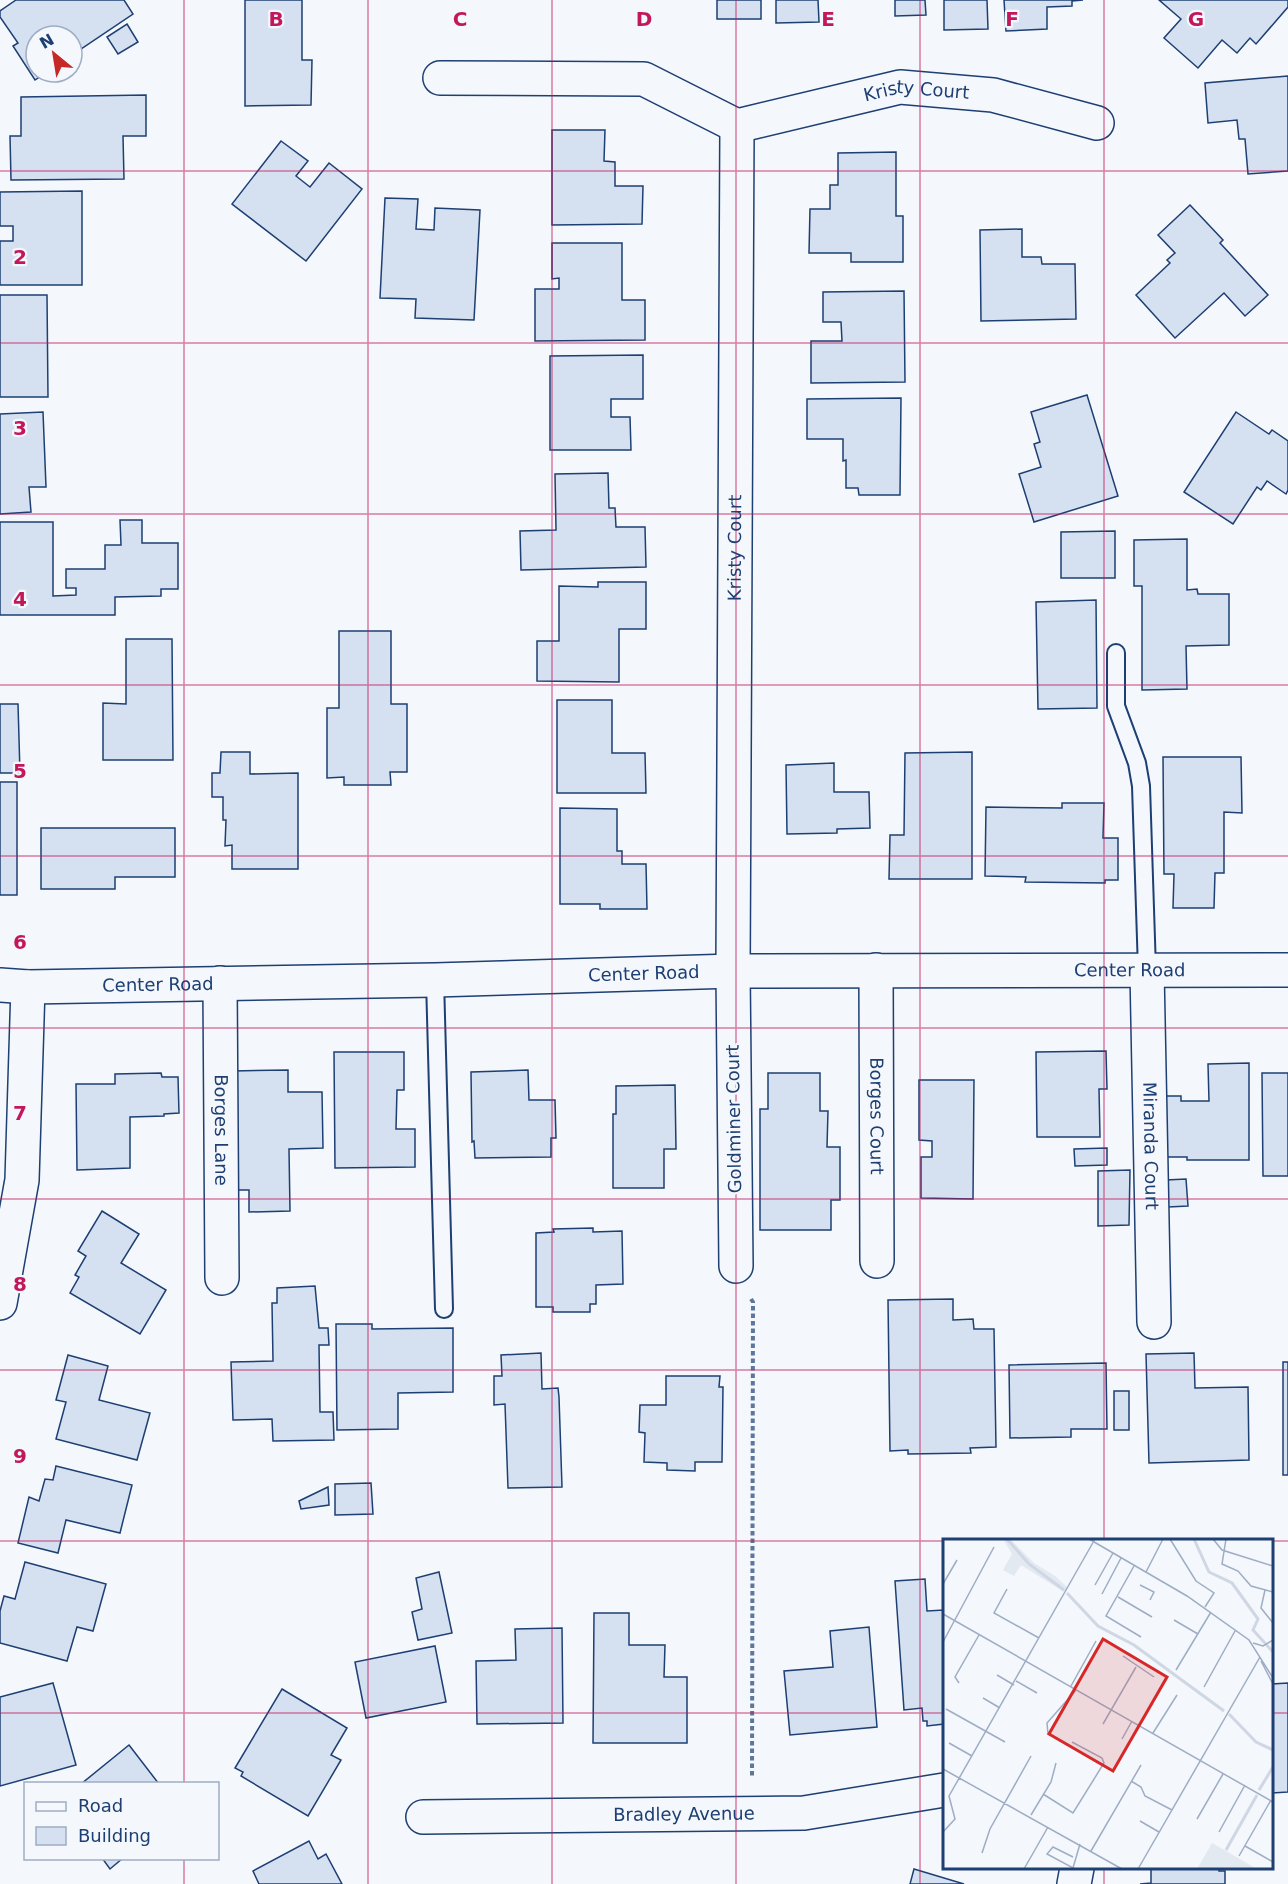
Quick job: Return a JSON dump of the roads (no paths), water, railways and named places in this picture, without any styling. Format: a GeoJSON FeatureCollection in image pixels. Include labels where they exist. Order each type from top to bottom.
{"type":"FeatureCollection","features":[{"type":"Feature","properties":{"kind":"street"},"geometry":{"type":"LineString","coordinates":[[440,78],[644,79],[737,126]]}},
{"type":"Feature","properties":{"kind":"street","name":"Kristy Court"},"geometry":{"type":"LineString","coordinates":[[733,971],[737,126],[900,87],[993,95],[1097,123]]}},
{"type":"Feature","properties":{"kind":"street","name":"Borges Court"},"geometry":{"type":"LineString","coordinates":[[876,970],[877,1261]]}},
{"type":"Feature","properties":{"kind":"street","name":"Miranda Court"},"geometry":{"type":"LineString","coordinates":[[1147,970],[1154,1322]]}},
{"type":"Feature","properties":{"kind":"street","name":"Center Road"},"geometry":{"type":"LineString","coordinates":[[14,986],[435,980],[733,971],[1288,970]]}},
{"type":"Feature","properties":{"kind":"street","name":"Goldminer Court"},"geometry":{"type":"LineString","coordinates":[[733,971],[736,1266]]}},
{"type":"Feature","properties":{"kind":"street","name":"Borges Lane"},"geometry":{"type":"LineString","coordinates":[[220,983],[222,1278]]}},
{"type":"Feature","properties":{"kind":"street"},"geometry":{"type":"LineString","coordinates":[[0,1303],[22,1180],[14,986]]}},
{"type":"Feature","properties":{"kind":"street","name":"Bradley Avenue"},"geometry":{"type":"LineString","coordinates":[[423,1817],[804,1813],[943,1790]]}},
{"type":"Feature","properties":{"kind":"street"},"geometry":{"type":"LineString","coordinates":[[1074,1884],[1077,1869]]}},
{"type":"Feature","properties":{"kind":"lane"},"geometry":{"type":"LineString","coordinates":[[1116,652],[1116,706],[1137,763],[1141,786],[1147,970]]}},
{"type":"Feature","properties":{"kind":"lane"},"geometry":{"type":"LineString","coordinates":[[435,980],[444,1309]]}}]}
